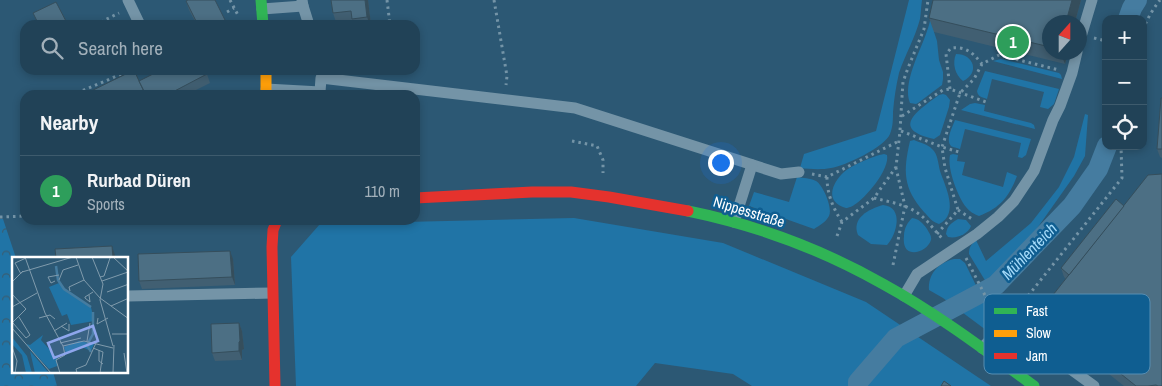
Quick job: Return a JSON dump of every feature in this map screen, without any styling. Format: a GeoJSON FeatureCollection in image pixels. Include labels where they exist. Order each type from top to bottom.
{"type":"FeatureCollection","features":[{"type":"Feature","properties":{"kind":"street"},"geometry":{"type":"LineString","coordinates":[[261,5],[262,20]]}},
{"type":"Feature","properties":{"kind":"street"},"geometry":{"type":"LineString","coordinates":[[266,75],[266,90]]}},
{"type":"Feature","properties":{"kind":"street","name":"Nippesstraße"},"geometry":{"type":"LineString","coordinates":[[420,198],[531,192],[581,193],[661,204],[734,222],[794,242],[863,273],[904,296],[982,349]]}},
{"type":"Feature","properties":{"kind":"street"},"geometry":{"type":"LineString","coordinates":[[275,225],[273,230],[272,293],[275,386]]}},
{"type":"Feature","properties":{"kind":"street","name":"Nippesstraße"},"geometry":{"type":"LineString","coordinates":[[1017,374],[1034,386]]}},
{"type":"Feature","properties":{"kind":"lane"},"geometry":{"type":"LineString","coordinates":[[1087,17],[1092,0]]}},
{"type":"Feature","properties":{"kind":"lane"},"geometry":{"type":"LineString","coordinates":[[129,3],[138,20]]}},
{"type":"Feature","properties":{"kind":"lane"},"geometry":{"type":"LineString","coordinates":[[261,5],[303,3],[308,20]]}},
{"type":"Feature","properties":{"kind":"lane"},"geometry":{"type":"LineString","coordinates":[[904,296],[917,274],[977,234],[1014,201],[1034,171],[1060,106],[1075,60]]}},
{"type":"Feature","properties":{"kind":"lane"},"geometry":{"type":"LineString","coordinates":[[320,90],[321,78],[575,108],[781,174],[799,172]]}},
{"type":"Feature","properties":{"kind":"lane"},"geometry":{"type":"LineString","coordinates":[[734,222],[752,165]]}},
{"type":"Feature","properties":{"kind":"lane"},"geometry":{"type":"LineString","coordinates":[[129,296],[272,293]]}},
{"type":"Feature","properties":{"kind":"lane"},"geometry":{"type":"LineString","coordinates":[[1077,374],[1094,386]]}},
{"type":"Feature","properties":{"kind":"path"},"geometry":{"type":"LineString","coordinates":[[230,0],[240,20]]}},
{"type":"Feature","properties":{"kind":"path"},"geometry":{"type":"LineString","coordinates":[[386,0],[389,20]]}},
{"type":"Feature","properties":{"kind":"path"},"geometry":{"type":"LineString","coordinates":[[494,0],[505,69]]}},
{"type":"Feature","properties":{"kind":"path"},"geometry":{"type":"LineString","coordinates":[[897,246],[904,206],[896,167],[902,116],[903,82],[924,28],[928,0]]}},
{"type":"Feature","properties":{"kind":"path"},"geometry":{"type":"LineString","coordinates":[[1147,19],[1160,0]]}},
{"type":"Feature","properties":{"kind":"path"},"geometry":{"type":"LineString","coordinates":[[103,20],[129,3]]}},
{"type":"Feature","properties":{"kind":"path"},"geometry":{"type":"LineString","coordinates":[[227,12],[234,8]]}},
{"type":"Feature","properties":{"kind":"path"},"geometry":{"type":"LineString","coordinates":[[950,89],[946,54],[951,48],[960,47],[974,54],[982,64]]}},
{"type":"Feature","properties":{"kind":"path"},"geometry":{"type":"LineString","coordinates":[[937,234],[958,210],[945,168],[942,147],[960,93],[974,79],[982,64],[999,55],[1072,73]]}},
{"type":"Feature","properties":{"kind":"path"},"geometry":{"type":"LineString","coordinates":[[84,90],[119,75]]}},
{"type":"Feature","properties":{"kind":"path"},"geometry":{"type":"LineString","coordinates":[[105,81],[108,87]]}},
{"type":"Feature","properties":{"kind":"path"},"geometry":{"type":"LineString","coordinates":[[902,116],[943,90],[950,89],[986,102]]}},
{"type":"Feature","properties":{"kind":"path"},"geometry":{"type":"LineString","coordinates":[[900,131],[959,152]]}},
{"type":"Feature","properties":{"kind":"path"},"geometry":{"type":"LineString","coordinates":[[842,222],[830,199],[827,177],[899,141]]}},
{"type":"Feature","properties":{"kind":"path"},"geometry":{"type":"LineString","coordinates":[[572,142],[598,146],[603,160],[603,196]]}},
{"type":"Feature","properties":{"kind":"path"},"geometry":{"type":"LineString","coordinates":[[1030,294],[1122,178],[1121,150]]}},
{"type":"Feature","properties":{"kind":"path"},"geometry":{"type":"LineString","coordinates":[[829,257],[842,222],[874,198],[896,167]]}},
{"type":"Feature","properties":{"kind":"path"},"geometry":{"type":"LineString","coordinates":[[874,198],[904,206],[919,214],[937,234],[955,248]]}},
{"type":"Feature","properties":{"kind":"path"},"geometry":{"type":"LineString","coordinates":[[0,217],[20,216]]}},
{"type":"Feature","properties":{"kind":"path"},"geometry":{"type":"LineString","coordinates":[[974,272],[985,294]]}},
{"type":"Feature","properties":{"kind":"green space"},"geometry":{"type":"Polygon","coordinates":[[[909,0],[922,0],[920,17],[899,73],[892,126],[887,139],[873,150],[845,164],[823,169],[800,168],[804,154],[876,131],[909,0]]]}},
{"type":"Feature","properties":{"kind":"green space"},"geometry":{"type":"Polygon","coordinates":[[[933,0],[942,0],[934,32],[943,72],[942,85],[918,103],[910,103],[908,86],[910,76],[928,27],[933,0]]]}},
{"type":"Feature","properties":{"kind":"green space"},"geometry":{"type":"Polygon","coordinates":[[[956,54],[967,57],[973,64],[972,73],[963,81],[955,69],[954,61],[956,54]]]}},
{"type":"Feature","properties":{"kind":"green space"},"geometry":{"type":"Polygon","coordinates":[[[1001,59],[1059,73],[1062,79],[993,61],[1001,59]]]}},
{"type":"Feature","properties":{"kind":"green space"},"geometry":{"type":"Polygon","coordinates":[[[985,71],[1059,89],[1054,104],[1048,109],[1040,107],[1044,92],[992,79],[987,99],[982,97],[977,91],[985,71]]]}},
{"type":"Feature","properties":{"kind":"green space"},"geometry":{"type":"Polygon","coordinates":[[[943,94],[950,100],[940,135],[934,139],[913,130],[910,125],[916,113],[943,94]]]}},
{"type":"Feature","properties":{"kind":"green space"},"geometry":{"type":"Polygon","coordinates":[[[975,103],[985,105],[984,111],[1031,123],[1035,129],[961,110],[975,103]]]}},
{"type":"Feature","properties":{"kind":"green space"},"geometry":{"type":"Polygon","coordinates":[[[1085,114],[1088,115],[1085,156],[1074,176],[1026,244],[1002,273],[986,282],[969,254],[971,246],[976,240],[986,261],[1031,223],[1059,187],[1074,157],[1085,114]]]}},
{"type":"Feature","properties":{"kind":"green space"},"geometry":{"type":"Polygon","coordinates":[[[955,120],[1031,139],[1026,155],[1022,158],[1018,157],[1021,143],[965,129],[960,149],[952,146],[949,143],[949,137],[955,120]]]}},
{"type":"Feature","properties":{"kind":"green space"},"geometry":{"type":"Polygon","coordinates":[[[914,140],[928,146],[937,156],[950,207],[949,214],[939,224],[932,221],[924,212],[908,187],[906,161],[910,141],[914,140]]]}},
{"type":"Feature","properties":{"kind":"green space"},"geometry":{"type":"Polygon","coordinates":[[[884,154],[887,155],[885,168],[865,196],[847,208],[835,202],[832,192],[833,187],[844,172],[863,161],[884,154]]]}},
{"type":"Feature","properties":{"kind":"green space"},"geometry":{"type":"Polygon","coordinates":[[[950,155],[958,155],[957,161],[965,162],[962,175],[1003,187],[1007,172],[1017,176],[1011,190],[1003,201],[979,216],[969,210],[960,197],[950,168],[950,155]]]}},
{"type":"Feature","properties":{"kind":"green space"},"geometry":{"type":"Polygon","coordinates":[[[797,177],[819,183],[827,197],[830,208],[829,216],[825,222],[814,229],[749,206],[754,192],[789,202],[797,177]]]}},
{"type":"Feature","properties":{"kind":"green space"},"geometry":{"type":"Polygon","coordinates":[[[883,205],[890,207],[894,211],[897,222],[896,228],[887,245],[871,244],[858,235],[857,224],[859,219],[867,212],[883,205]]]}},
{"type":"Feature","properties":{"kind":"green space"},"geometry":{"type":"Polygon","coordinates":[[[574,218],[723,243],[866,302],[991,386],[752,386],[733,374],[655,363],[636,386],[296,386],[291,257],[319,225],[420,225],[420,222],[574,218]]]}},
{"type":"Feature","properties":{"kind":"green space"},"geometry":{"type":"Polygon","coordinates":[[[912,218],[922,223],[931,236],[929,245],[915,252],[910,252],[904,244],[905,229],[912,218]]]}},
{"type":"Feature","properties":{"kind":"green space"},"geometry":{"type":"Polygon","coordinates":[[[0,219],[3,219],[16,257],[12,257],[12,374],[54,374],[57,386],[0,386],[0,219]]]}},
{"type":"Feature","properties":{"kind":"green space"},"geometry":{"type":"Polygon","coordinates":[[[958,219],[966,220],[971,226],[970,229],[958,237],[948,237],[946,234],[948,227],[958,219]]]}},
{"type":"Feature","properties":{"kind":"green space"},"geometry":{"type":"Polygon","coordinates":[[[960,259],[965,263],[984,302],[984,329],[929,290],[932,274],[939,266],[948,261],[960,259]]]}},
{"type":"Feature","properties":{"kind":"building"},"geometry":{"type":"Polygon","coordinates":[[[215,0],[225,20],[196,20],[186,1],[215,0]]]}},
{"type":"Feature","properties":{"kind":"building"},"geometry":{"type":"Polygon","coordinates":[[[331,0],[365,0],[367,17],[352,19],[351,11],[333,13],[331,0]]]}},
{"type":"Feature","properties":{"kind":"building"},"geometry":{"type":"Polygon","coordinates":[[[933,0],[1072,0],[1068,15],[1042,15],[1042,45],[929,18],[933,0]]]}},
{"type":"Feature","properties":{"kind":"building"},"geometry":{"type":"Polygon","coordinates":[[[56,2],[65,20],[36,20],[33,13],[56,2]]]}},
{"type":"Feature","properties":{"kind":"building"},"geometry":{"type":"Polygon","coordinates":[[[124,75],[136,75],[143,90],[93,90],[124,75]]]}},
{"type":"Feature","properties":{"kind":"building"},"geometry":{"type":"Polygon","coordinates":[[[151,75],[205,75],[177,90],[144,90],[139,81],[151,75]]]}},
{"type":"Feature","properties":{"kind":"building"},"geometry":{"type":"Polygon","coordinates":[[[1161,98],[1162,149],[1157,149],[1161,98]]]}},
{"type":"Feature","properties":{"kind":"building"},"geometry":{"type":"Polygon","coordinates":[[[1162,174],[1162,386],[1136,386],[1121,374],[1150,374],[1150,294],[1054,294],[1148,175],[1162,174]]]}},
{"type":"Feature","properties":{"kind":"building"},"geometry":{"type":"Polygon","coordinates":[[[1116,199],[1124,206],[1069,275],[1061,268],[1116,199]]]}},
{"type":"Feature","properties":{"kind":"building"},"geometry":{"type":"Polygon","coordinates":[[[112,246],[113,257],[56,257],[55,249],[112,246]]]}},
{"type":"Feature","properties":{"kind":"building"},"geometry":{"type":"Polygon","coordinates":[[[230,251],[232,277],[139,281],[138,254],[230,251]]]}},
{"type":"Feature","properties":{"kind":"building"},"geometry":{"type":"Polygon","coordinates":[[[239,323],[239,351],[212,353],[211,324],[239,323]]]}},
{"type":"Feature","properties":{"kind":"building"},"geometry":{"type":"Polygon","coordinates":[[[944,381],[951,386],[941,386],[944,381]]]}},
{"type":"Feature","properties":{"kind":"waterway","name":"Mühlenteich"},"geometry":{"type":"LineString","coordinates":[[1129,15],[1137,0]]}},
{"type":"Feature","properties":{"kind":"waterway","name":"Mühlenteich"},"geometry":{"type":"LineString","coordinates":[[858,386],[858,382],[896,338],[996,285],[1072,206],[1098,169],[1105,150]]}},
{"type":"Feature","properties":{"kind":"traffic: fast"},"geometry":{"type":"LineString","coordinates":[[261,0],[263,20]]}},
{"type":"Feature","properties":{"kind":"traffic: fast"},"geometry":{"type":"LineString","coordinates":[[688,211],[764,231],[837,260],[903,295],[984,350]]}},
{"type":"Feature","properties":{"kind":"traffic: fast"},"geometry":{"type":"LineString","coordinates":[[1018,374],[1034,386]]}},
{"type":"Feature","properties":{"kind":"traffic: slow"},"geometry":{"type":"LineString","coordinates":[[266,75],[266,90]]}},
{"type":"Feature","properties":{"kind":"traffic: jam"},"geometry":{"type":"LineString","coordinates":[[420,198],[571,192],[688,211]]}},
{"type":"Feature","properties":{"kind":"traffic: jam"},"geometry":{"type":"LineString","coordinates":[[275,225],[272,247],[275,386]]}},
{"type":"Feature","properties":{"kind":"place","name":"Rurbad Düren"},"geometry":{"type":"Point","coordinates":[1013,42]}}]}
